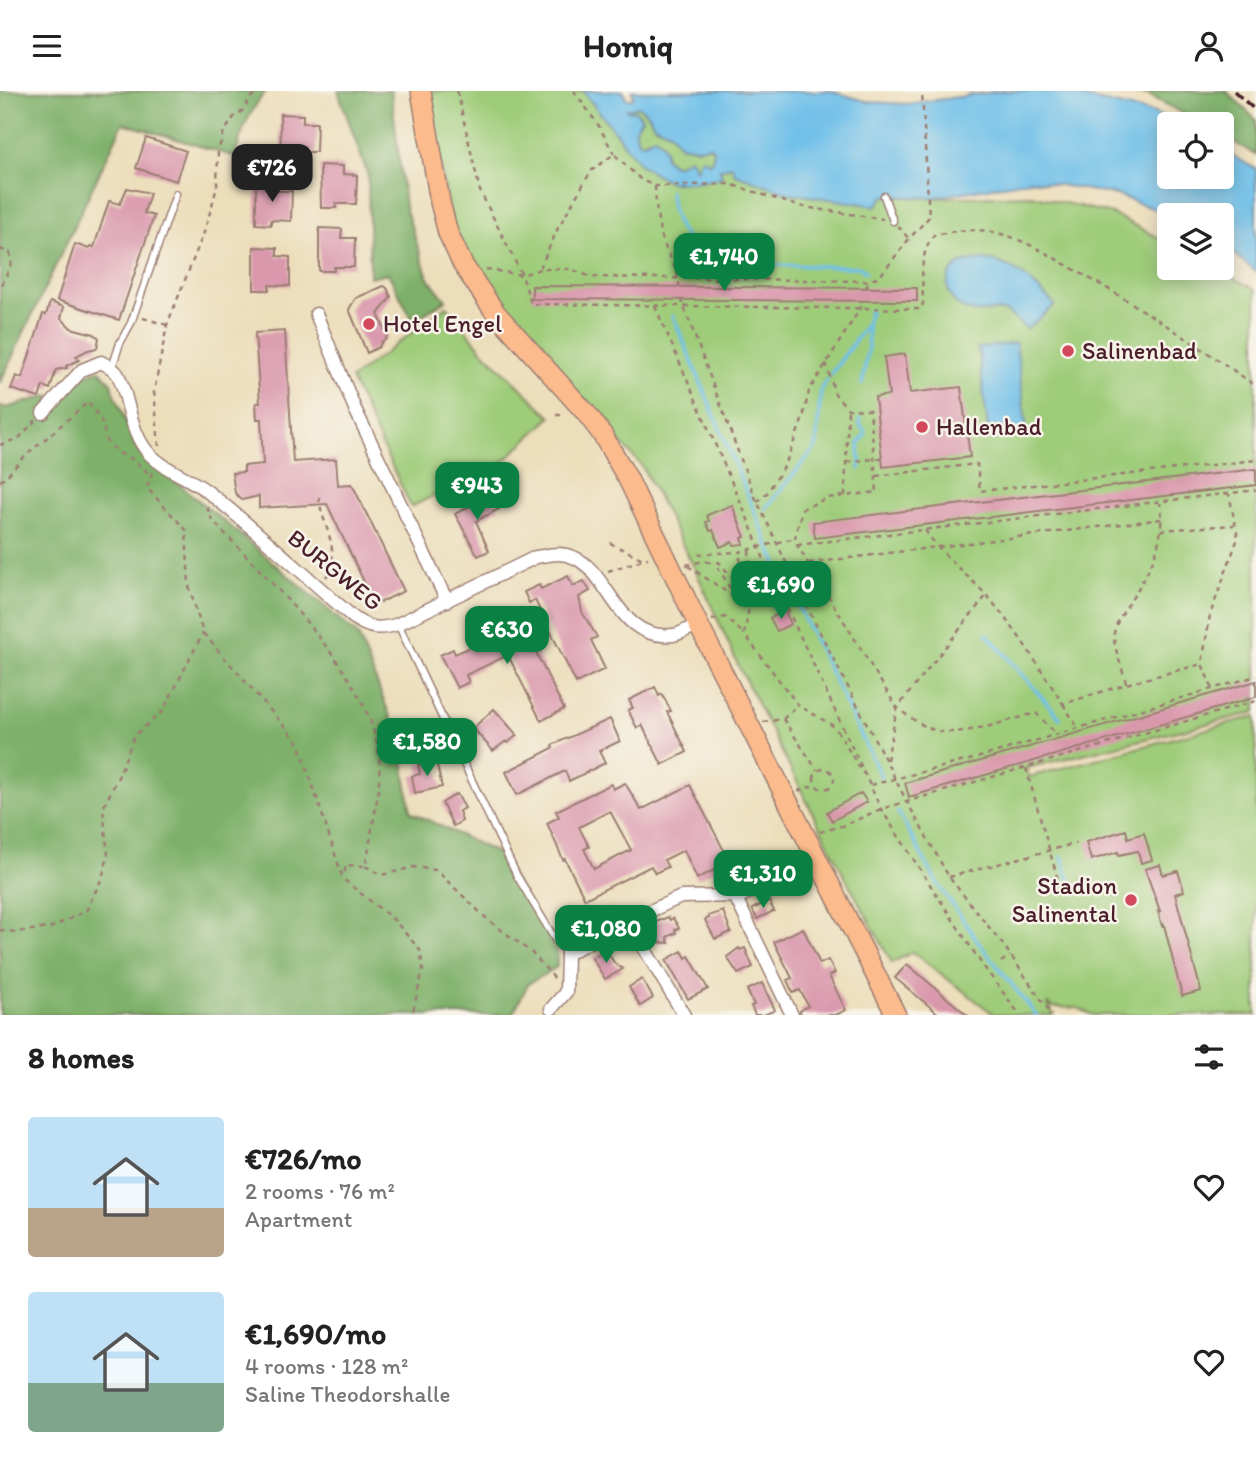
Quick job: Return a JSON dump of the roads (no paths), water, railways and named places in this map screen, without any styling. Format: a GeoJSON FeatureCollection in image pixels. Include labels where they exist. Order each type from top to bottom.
{"type":"FeatureCollection","features":[{"type":"Feature","properties":{"kind":"main road"},"geometry":{"type":"LineString","coordinates":[[421,91],[440,202],[448,233],[463,265],[495,312],[558,380],[602,434],[628,479],[698,624],[818,859],[892,1014]]}},
{"type":"Feature","properties":{"kind":"street"},"geometry":{"type":"LineString","coordinates":[[316,314],[355,409],[447,601]]}},
{"type":"Feature","properties":{"kind":"street"},"geometry":{"type":"LineString","coordinates":[[43,413],[82,370],[101,362],[112,367]]}},
{"type":"Feature","properties":{"kind":"street","name":"BURGWEG"},"geometry":{"type":"LineString","coordinates":[[112,367],[118,376],[128,413],[146,449],[158,461],[198,484],[227,507],[364,625],[378,629],[398,624],[536,557],[560,554],[580,561],[595,576],[629,623],[650,634],[675,635],[698,624]]}},
{"type":"Feature","properties":{"kind":"street"},"geometry":{"type":"LineString","coordinates":[[551,1009],[566,992],[567,954],[628,921],[681,897],[736,898],[818,859]]}},
{"type":"Feature","properties":{"kind":"street"},"geometry":{"type":"LineString","coordinates":[[736,898],[792,1015]]}},
{"type":"Feature","properties":{"kind":"street"},"geometry":{"type":"LineString","coordinates":[[628,921],[684,1015]]}},
{"type":"Feature","properties":{"kind":"lane"},"geometry":{"type":"LineString","coordinates":[[112,367],[120,343],[134,316],[176,194]]}},
{"type":"Feature","properties":{"kind":"lane"},"geometry":{"type":"LineString","coordinates":[[884,196],[893,221]]}},
{"type":"Feature","properties":{"kind":"lane"},"geometry":{"type":"LineString","coordinates":[[398,624],[517,876],[556,941],[567,954]]}},
{"type":"Feature","properties":{"kind":"water"},"geometry":{"type":"Polygon","coordinates":[[[583,91],[623,91],[627,99],[632,99],[632,91],[831,91],[869,102],[907,104],[1001,91],[1064,93],[1157,114],[1157,189],[1234,189],[1234,157],[1256,169],[1256,272],[1234,254],[1234,203],[1157,203],[1157,210],[1117,195],[1031,180],[932,198],[884,196],[876,206],[788,193],[735,174],[732,166],[720,169],[722,177],[689,182],[677,182],[676,179],[675,183],[641,165],[583,91]],[[638,106],[625,110],[636,111],[642,118],[635,129],[638,141],[644,143],[653,137],[659,140],[664,147],[665,158],[674,165],[689,158],[695,164],[694,168],[698,168],[699,160],[705,159],[709,163],[712,161],[714,151],[710,146],[697,148],[680,145],[670,132],[654,125],[649,115],[638,106]]]}},
{"type":"Feature","properties":{"kind":"water"},"geometry":{"type":"Polygon","coordinates":[[[982,260],[993,261],[1013,269],[1055,305],[1027,329],[1007,312],[974,312],[962,308],[949,292],[948,279],[959,265],[982,260]]]}},
{"type":"Feature","properties":{"kind":"water"},"geometry":{"type":"Polygon","coordinates":[[[1016,343],[1027,433],[989,438],[978,348],[1016,343]]]}},
{"type":"Feature","properties":{"kind":"waterway"},"geometry":{"type":"LineString","coordinates":[[670,191],[675,218],[687,239],[706,254],[718,259],[732,264],[859,267],[866,272]]}},
{"type":"Feature","properties":{"kind":"waterway"},"geometry":{"type":"LineString","coordinates":[[831,374],[867,324],[870,311]]}},
{"type":"Feature","properties":{"kind":"waterway"},"geometry":{"type":"LineString","coordinates":[[673,316],[771,551],[881,776]]}},
{"type":"Feature","properties":{"kind":"waterway"},"geometry":{"type":"LineString","coordinates":[[862,384],[868,348],[867,324]]}},
{"type":"Feature","properties":{"kind":"waterway"},"geometry":{"type":"LineString","coordinates":[[765,509],[816,447],[821,389],[827,379]]}},
{"type":"Feature","properties":{"kind":"waterway"},"geometry":{"type":"LineString","coordinates":[[860,419],[860,426],[865,431],[859,443],[860,469]]}},
{"type":"Feature","properties":{"kind":"waterway"},"geometry":{"type":"LineString","coordinates":[[987,634],[1060,718]]}},
{"type":"Feature","properties":{"kind":"waterway"},"geometry":{"type":"LineString","coordinates":[[898,812],[936,881],[982,947],[1036,1015]]}},
{"type":"Feature","properties":{"kind":"waterway"},"geometry":{"type":"LineString","coordinates":[[1062,857],[1071,887],[1069,889]]}},
{"type":"Feature","properties":{"kind":"railway"},"geometry":{"type":"LineString","coordinates":[[1234,91],[1256,111]]}},
{"type":"Feature","properties":{"kind":"place","name":"Hotel Engel"},"geometry":{"type":"Point","coordinates":[369,324]}},
{"type":"Feature","properties":{"kind":"place","name":"Salinenbad"},"geometry":{"type":"Point","coordinates":[1068,351]}},
{"type":"Feature","properties":{"kind":"place","name":"Hallenbad"},"geometry":{"type":"Point","coordinates":[922,427]}},
{"type":"Feature","properties":{"kind":"place","name":"Stadion Salinental"},"geometry":{"type":"Point","coordinates":[1131,900]}}]}
